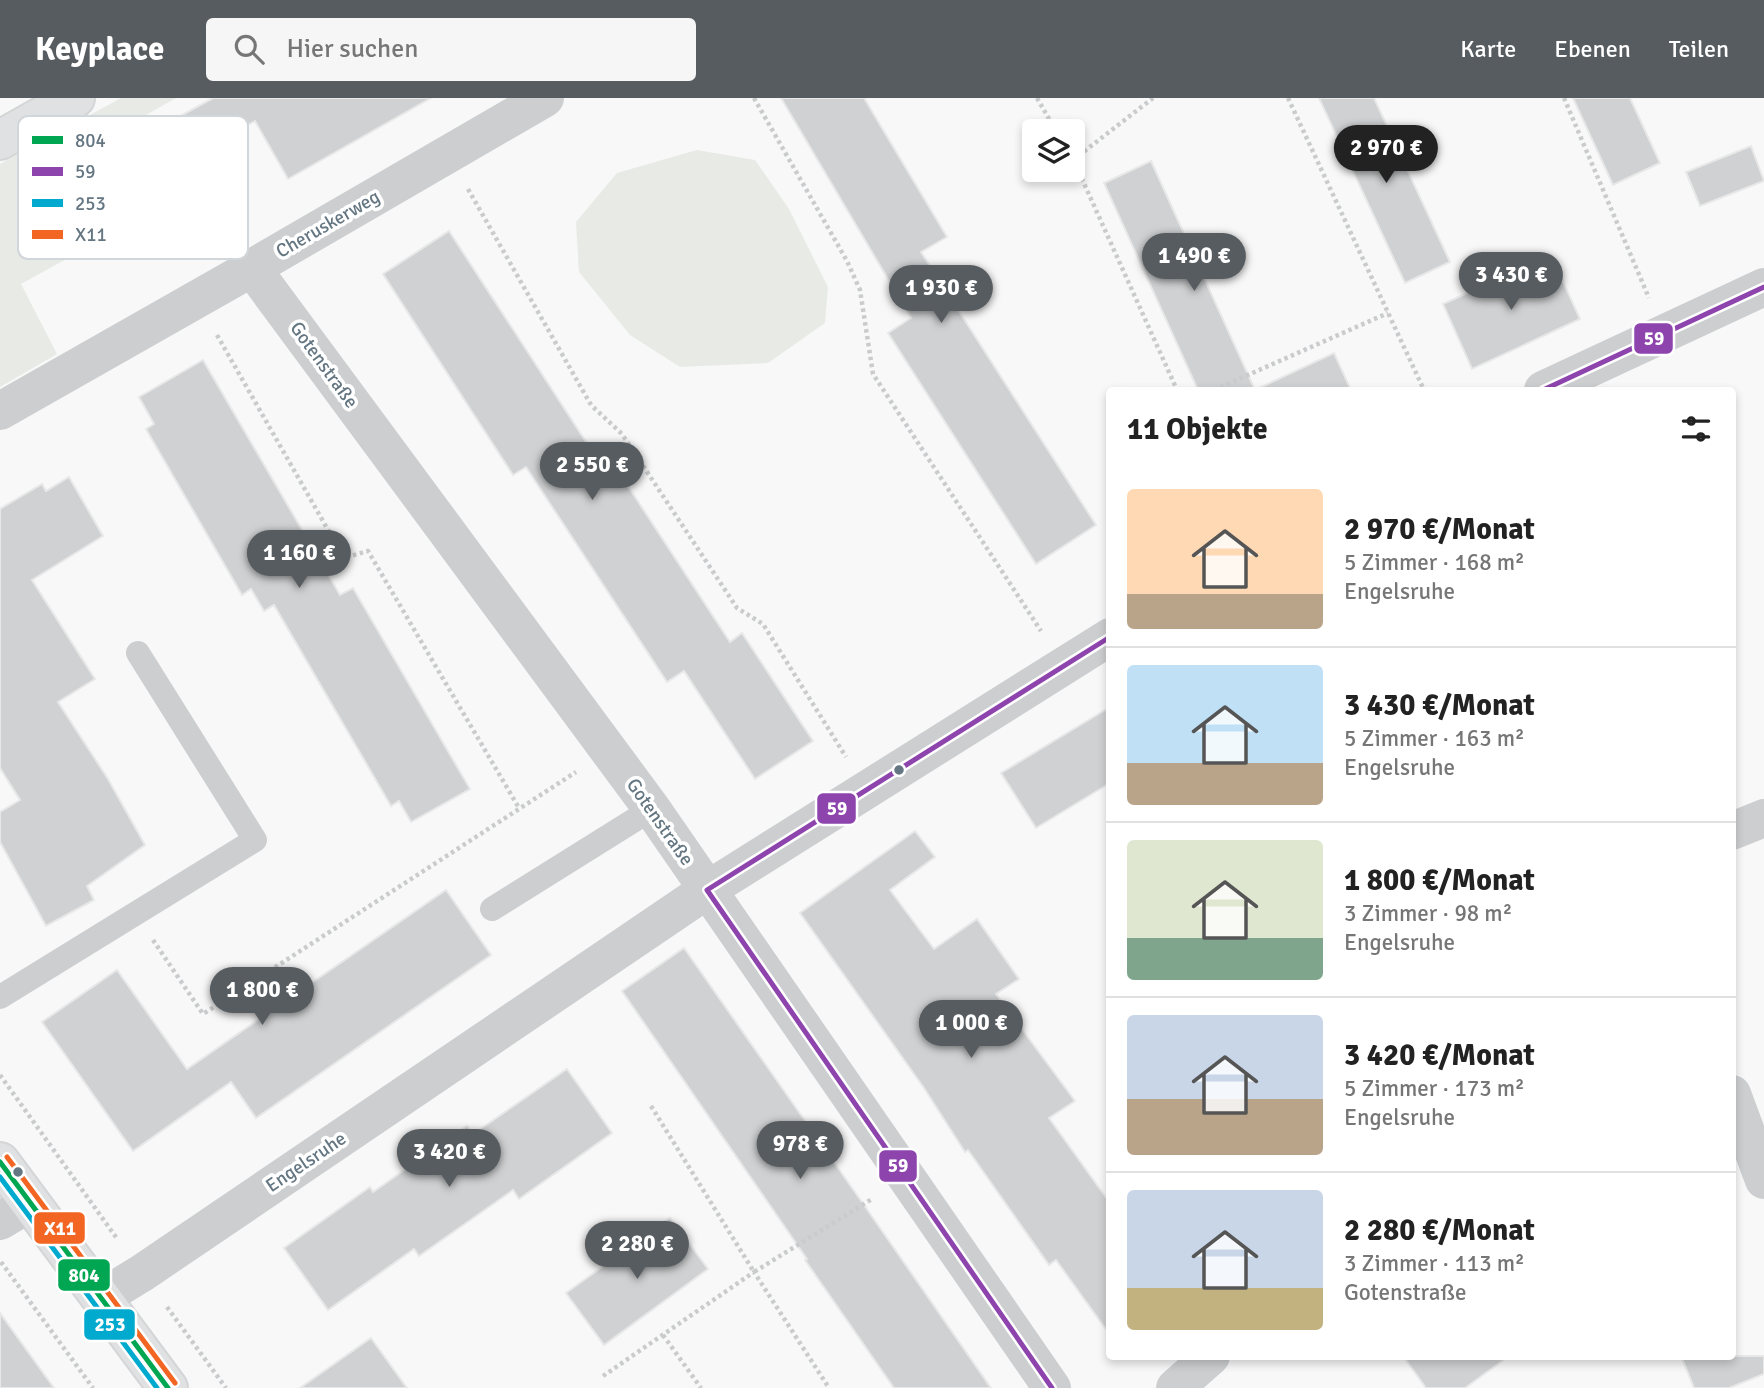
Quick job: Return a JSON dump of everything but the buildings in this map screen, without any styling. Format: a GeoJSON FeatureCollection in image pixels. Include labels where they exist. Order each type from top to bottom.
{"type":"FeatureCollection","features":[{"type":"Feature","properties":{"kind":"main road"},"geometry":{"type":"LineString","coordinates":[[43,116],[75,98]]}},
{"type":"Feature","properties":{"kind":"main road"},"geometry":{"type":"LineString","coordinates":[[0,140],[18,130]]}},
{"type":"Feature","properties":{"kind":"main road"},"geometry":{"type":"LineString","coordinates":[[0,1162],[15,1212],[101,1298],[168,1388]]}},
{"type":"Feature","properties":{"kind":"street","name":"Cheruskerweg"},"geometry":{"type":"LineString","coordinates":[[0,411],[545,98]]}},
{"type":"Feature","properties":{"kind":"street","name":"Gotenstraße"},"geometry":{"type":"LineString","coordinates":[[252,268],[652,809],[1052,1388]]}},
{"type":"Feature","properties":{"kind":"street"},"geometry":{"type":"LineString","coordinates":[[1549,387],[1764,287]]}},
{"type":"Feature","properties":{"kind":"street","name":"Engelsruhe"},"geometry":{"type":"LineString","coordinates":[[101,1298],[142,1273],[707,890],[1106,640]]}},
{"type":"Feature","properties":{"kind":"street"},"geometry":{"type":"LineString","coordinates":[[1736,829],[1764,818]]}},
{"type":"Feature","properties":{"kind":"street"},"geometry":{"type":"LineString","coordinates":[[1736,1105],[1764,1180]]}},
{"type":"Feature","properties":{"kind":"street"},"geometry":{"type":"LineString","coordinates":[[1175,1388],[1206,1360]]}},
{"type":"Feature","properties":{"kind":"lane"},"geometry":{"type":"LineString","coordinates":[[0,997],[255,840],[138,653]]}},
{"type":"Feature","properties":{"kind":"lane"},"geometry":{"type":"LineString","coordinates":[[492,909],[652,809]]}},
{"type":"Feature","properties":{"kind":"path"},"geometry":{"type":"LineString","coordinates":[[754,98],[852,271],[860,290],[873,374],[1064,666]]}},
{"type":"Feature","properties":{"kind":"path"},"geometry":{"type":"LineString","coordinates":[[1037,98],[1049,119]]}},
{"type":"Feature","properties":{"kind":"path"},"geometry":{"type":"LineString","coordinates":[[1085,151],[1153,98]]}},
{"type":"Feature","properties":{"kind":"path"},"geometry":{"type":"LineString","coordinates":[[1288,98],[1423,387]]}},
{"type":"Feature","properties":{"kind":"path"},"geometry":{"type":"LineString","coordinates":[[1564,98],[1664,334]]}},
{"type":"Feature","properties":{"kind":"path"},"geometry":{"type":"LineString","coordinates":[[448,155],[590,405],[622,434],[737,608],[764,624],[867,791]]}},
{"type":"Feature","properties":{"kind":"path"},"geometry":{"type":"LineString","coordinates":[[1083,182],[1176,387]]}},
{"type":"Feature","properties":{"kind":"path"},"geometry":{"type":"LineString","coordinates":[[197,300],[344,558],[368,551],[519,808]]}},
{"type":"Feature","properties":{"kind":"path"},"geometry":{"type":"LineString","coordinates":[[1221,387],[1388,313]]}},
{"type":"Feature","properties":{"kind":"path"},"geometry":{"type":"LineString","coordinates":[[135,914],[203,1014],[609,751]]}},
{"type":"Feature","properties":{"kind":"path"},"geometry":{"type":"LineString","coordinates":[[0,1075],[226,1388]]}},
{"type":"Feature","properties":{"kind":"path"},"geometry":{"type":"LineString","coordinates":[[651,1106],[829,1388]]}},
{"type":"Feature","properties":{"kind":"path"},"geometry":{"type":"LineString","coordinates":[[603,1376],[754,1272],[906,1178]]}},
{"type":"Feature","properties":{"kind":"path"},"geometry":{"type":"LineString","coordinates":[[0,1261],[93,1388]]}},
{"type":"Feature","properties":{"kind":"path"},"geometry":{"type":"LineString","coordinates":[[663,1335],[701,1388]]}},
{"type":"Feature","properties":{"kind":"shaded area"},"geometry":{"type":"Polygon","coordinates":[[[121,98],[176,98],[144,116],[88,116],[121,98]]]}},
{"type":"Feature","properties":{"kind":"shaded area"},"geometry":{"type":"Polygon","coordinates":[[[697,150],[755,160],[789,209],[828,287],[825,323],[768,363],[680,367],[630,335],[579,272],[576,222],[617,173],[697,150]]]}},
{"type":"Feature","properties":{"kind":"shaded area"},"geometry":{"type":"Polygon","coordinates":[[[18,154],[18,259],[66,259],[21,284],[57,354],[0,387],[0,164],[18,154]]]}},
{"type":"Feature","properties":{"kind":"transit line","name":"59"},"geometry":{"type":"LineString","coordinates":[[1549,387],[1764,287]]}},
{"type":"Feature","properties":{"kind":"transit line","name":"59"},"geometry":{"type":"LineString","coordinates":[[1052,1388],[707,890],[1106,640]]}},
{"type":"Feature","properties":{"kind":"transit line","name":"X11"},"geometry":{"type":"LineString","coordinates":[[7,1157],[175,1383]]}},
{"type":"Feature","properties":{"kind":"transit line","name":"804"},"geometry":{"type":"LineString","coordinates":[[0,1162],[168,1388]]}},
{"type":"Feature","properties":{"kind":"transit line","name":"253"},"geometry":{"type":"LineString","coordinates":[[0,1177],[157,1388]]}}]}
